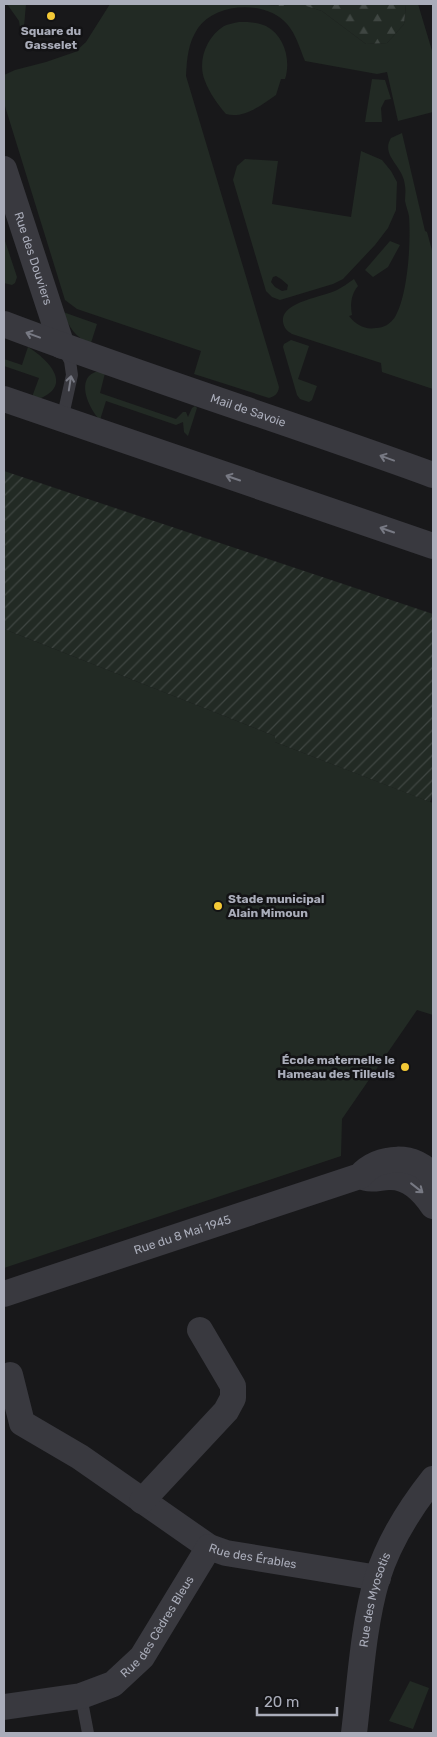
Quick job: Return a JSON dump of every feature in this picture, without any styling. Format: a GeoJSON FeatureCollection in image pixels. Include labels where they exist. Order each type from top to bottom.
{"type":"FeatureCollection","features":[{"type":"Feature","properties":{"kind":"street","name":"Rue des Douviers"},"geometry":{"type":"LineString","coordinates":[[4,169],[62,346]]}},
{"type":"Feature","properties":{"kind":"street","name":"Mail de Savoie"},"geometry":{"type":"LineString","coordinates":[[4,324],[202,395],[293,424],[433,475]]}},
{"type":"Feature","properties":{"kind":"street"},"geometry":{"type":"LineString","coordinates":[[4,399],[433,546]]}},
{"type":"Feature","properties":{"kind":"street","name":"Rue du 8 Mai 1945"},"geometry":{"type":"LineString","coordinates":[[4,1294],[360,1176],[376,1164],[409,1160],[430,1172],[433,1177]]}},
{"type":"Feature","properties":{"kind":"street","name":"Rue du 8 Mai 1945"},"geometry":{"type":"LineString","coordinates":[[360,1176],[368,1179],[390,1176],[405,1180],[418,1187],[433,1206]]}},
{"type":"Feature","properties":{"kind":"street"},"geometry":{"type":"LineString","coordinates":[[142,1501],[226,1411],[233,1398],[233,1386],[200,1330]]}},
{"type":"Feature","properties":{"kind":"street","name":"Rue des Érables"},"geometry":{"type":"LineString","coordinates":[[10,1375],[22,1423],[80,1457],[209,1547],[226,1553],[378,1578]]}},
{"type":"Feature","properties":{"kind":"street","name":"Rue des Myosotis"},"geometry":{"type":"LineString","coordinates":[[354,1733],[369,1614],[378,1578],[392,1544],[433,1479]]}},
{"type":"Feature","properties":{"kind":"street","name":"Rue des Cèdres Bleus"},"geometry":{"type":"LineString","coordinates":[[4,1707],[82,1696],[113,1684],[142,1657],[209,1547]]}},
{"type":"Feature","properties":{"kind":"lane"},"geometry":{"type":"LineString","coordinates":[[62,346],[70,361],[72,375],[62,420]]}},
{"type":"Feature","properties":{"kind":"lane"},"geometry":{"type":"LineString","coordinates":[[82,1696],[88,1733]]}},
{"type":"Feature","properties":{"kind":"green space"},"geometry":{"type":"Polygon","coordinates":[[[7,4],[26,4],[24,27],[20,27],[19,21],[7,4]]]}},
{"type":"Feature","properties":{"kind":"green space"},"geometry":{"type":"Polygon","coordinates":[[[110,4],[258,4],[306,6],[322,11],[366,44],[387,43],[404,24],[406,4],[418,4],[433,54],[433,112],[398,121],[387,72],[377,74],[305,61],[298,42],[287,24],[278,16],[267,11],[241,7],[217,13],[206,19],[192,39],[186,76],[279,387],[277,393],[269,398],[194,374],[201,351],[77,309],[65,300],[4,103],[4,75],[75,52],[86,42],[110,4]]]}},
{"type":"Feature","properties":{"kind":"green space"},"geometry":{"type":"Polygon","coordinates":[[[258,4],[406,4],[404,24],[387,43],[366,44],[322,11],[306,6],[258,4]]]}},
{"type":"Feature","properties":{"kind":"green space"},"geometry":{"type":"Polygon","coordinates":[[[239,22],[260,24],[273,30],[285,49],[287,72],[285,79],[281,79],[276,95],[246,113],[232,115],[226,114],[211,94],[205,81],[202,66],[205,51],[212,37],[224,26],[239,22]]]}},
{"type":"Feature","properties":{"kind":"green space"},"geometry":{"type":"Polygon","coordinates":[[[372,79],[385,80],[391,99],[385,100],[381,108],[382,122],[365,122],[372,79]]]}},
{"type":"Feature","properties":{"kind":"green space"},"geometry":{"type":"Polygon","coordinates":[[[402,133],[425,231],[427,232],[433,254],[433,389],[382,372],[381,363],[292,334],[286,329],[283,322],[284,315],[295,305],[331,293],[354,279],[358,286],[352,300],[352,315],[349,316],[355,322],[364,327],[379,328],[387,325],[395,317],[406,282],[410,227],[405,201],[404,179],[390,156],[388,144],[391,138],[402,133]]]}},
{"type":"Feature","properties":{"kind":"green space"},"geometry":{"type":"Polygon","coordinates":[[[361,151],[382,160],[397,182],[396,210],[388,228],[343,279],[333,284],[280,300],[272,297],[266,291],[233,180],[237,166],[245,159],[278,161],[272,204],[351,217],[361,151]],[[276,276],[273,277],[271,282],[282,291],[287,290],[288,285],[276,276]]]}},
{"type":"Feature","properties":{"kind":"green space"},"geometry":{"type":"Polygon","coordinates":[[[4,238],[17,277],[12,285],[4,283],[4,238]]]}},
{"type":"Feature","properties":{"kind":"green space"},"geometry":{"type":"Polygon","coordinates":[[[390,241],[400,245],[388,267],[373,277],[365,270],[390,241]]]}},
{"type":"Feature","properties":{"kind":"green space"},"geometry":{"type":"Polygon","coordinates":[[[63,312],[97,324],[91,343],[85,341],[73,331],[63,312]]]}},
{"type":"Feature","properties":{"kind":"green space"},"geometry":{"type":"Polygon","coordinates":[[[291,340],[309,346],[298,379],[317,386],[312,400],[309,402],[300,399],[297,395],[283,347],[284,344],[291,340]]]}},
{"type":"Feature","properties":{"kind":"green space"},"geometry":{"type":"Polygon","coordinates":[[[28,347],[49,364],[54,371],[55,386],[51,392],[41,398],[32,397],[39,378],[4,366],[4,359],[22,365],[28,347]]]}},
{"type":"Feature","properties":{"kind":"green space"},"geometry":{"type":"Polygon","coordinates":[[[99,371],[105,373],[100,393],[176,419],[183,412],[186,412],[188,417],[195,406],[197,408],[188,436],[184,432],[183,422],[176,425],[106,401],[100,420],[91,408],[85,386],[91,374],[99,371]]]}},
{"type":"Feature","properties":{"kind":"green space"},"geometry":{"type":"Polygon","coordinates":[[[4,471],[433,614],[433,793],[430,802],[275,742],[275,736],[4,629],[4,471]]]}},
{"type":"Feature","properties":{"kind":"green space","name":"Stade municipal Alain Mimoun"},"geometry":{"type":"Polygon","coordinates":[[[4,629],[275,736],[275,742],[433,803],[433,1015],[417,1010],[342,1119],[341,1156],[4,1268],[4,629]]]}},
{"type":"Feature","properties":{"kind":"green space"},"geometry":{"type":"Polygon","coordinates":[[[410,1681],[429,1688],[413,1729],[389,1721],[410,1681]]]}},
{"type":"Feature","properties":{"kind":"place","name":"Square du Gasselet"},"geometry":{"type":"Point","coordinates":[51,16]}},
{"type":"Feature","properties":{"kind":"place","name":"Stade municipal Alain Mimoun"},"geometry":{"type":"Point","coordinates":[218,906]}},
{"type":"Feature","properties":{"kind":"place","name":"École maternelle le Hameau des Tilleuls"},"geometry":{"type":"Point","coordinates":[405,1067]}}]}
